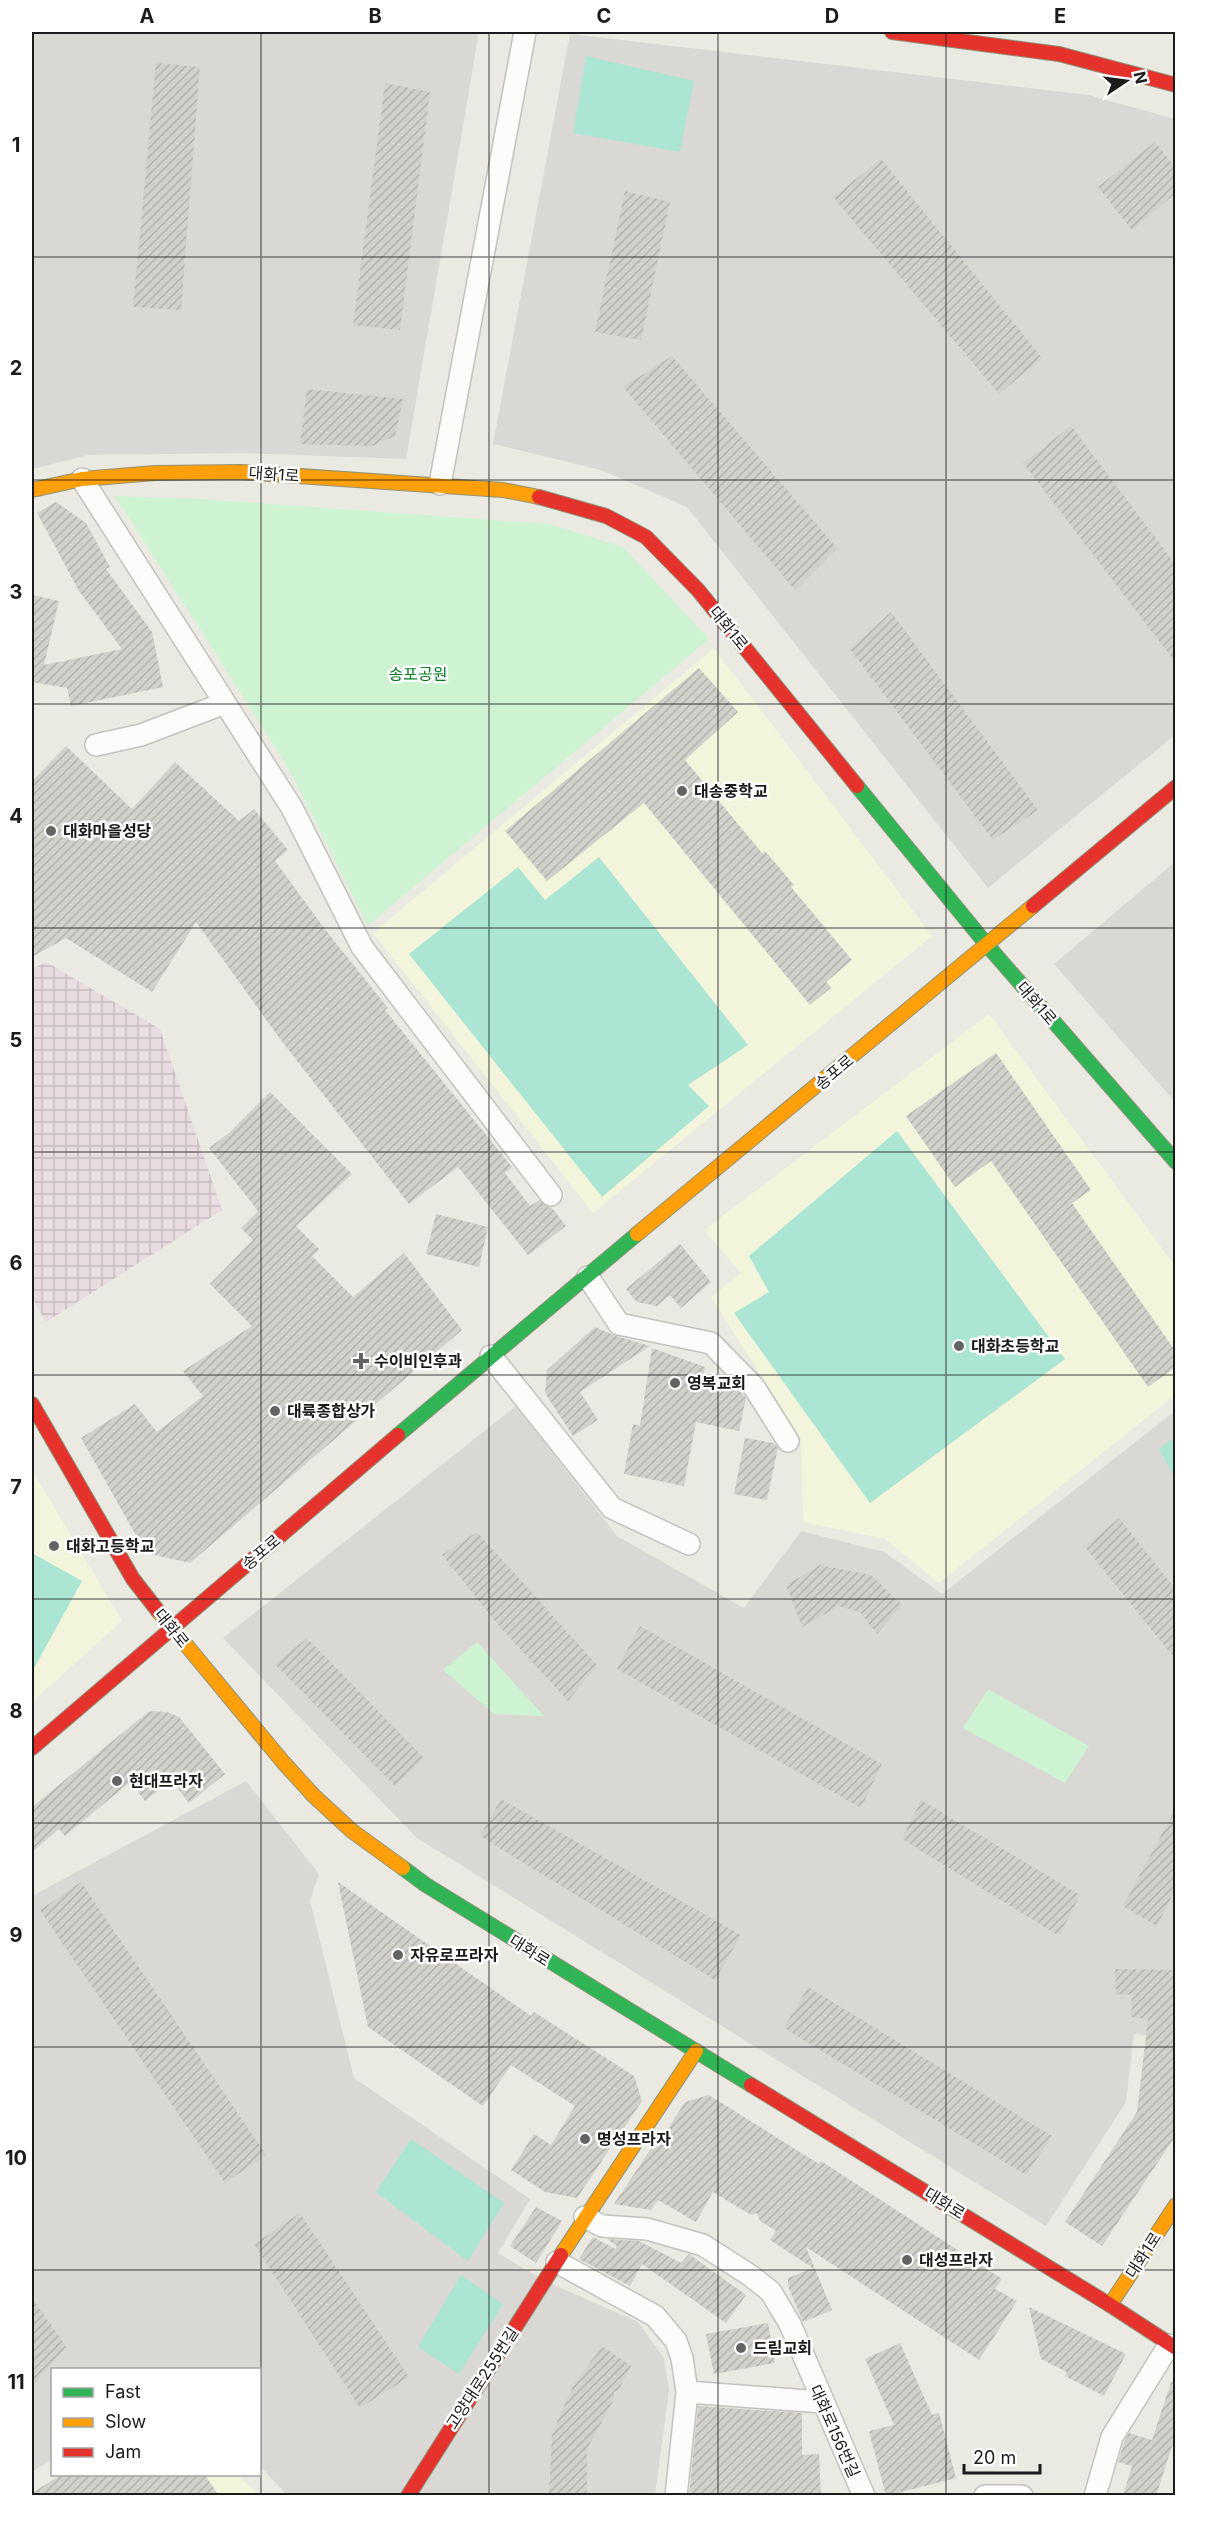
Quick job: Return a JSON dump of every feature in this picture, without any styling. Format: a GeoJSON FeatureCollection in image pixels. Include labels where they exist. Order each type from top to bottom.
{"type":"FeatureCollection","features":[{"type":"Feature","properties":{"kind":"street"},"geometry":{"type":"LineString","coordinates":[[440,484],[525,32]]}},
{"type":"Feature","properties":{"kind":"street"},"geometry":{"type":"LineString","coordinates":[[892,32],[1059,54],[1176,85]]}},
{"type":"Feature","properties":{"kind":"street","name":"대화1로"},"geometry":{"type":"LineString","coordinates":[[32,490],[82,479],[155,473],[241,471],[440,484],[503,490],[555,500],[606,516],[646,537],[698,590],[987,945],[1176,1162]]}},
{"type":"Feature","properties":{"kind":"street"},"geometry":{"type":"LineString","coordinates":[[82,479],[292,808],[362,947],[551,1195]]}},
{"type":"Feature","properties":{"kind":"street"},"geometry":{"type":"LineString","coordinates":[[96,745],[141,735],[225,703]]}},
{"type":"Feature","properties":{"kind":"street","name":"송포로"},"geometry":{"type":"LineString","coordinates":[[32,1748],[491,1356],[1176,787]]}},
{"type":"Feature","properties":{"kind":"street"},"geometry":{"type":"LineString","coordinates":[[588,1277],[619,1324],[711,1343],[754,1387],[788,1441]]}},
{"type":"Feature","properties":{"kind":"street"},"geometry":{"type":"LineString","coordinates":[[491,1356],[612,1508],[689,1544]]}},
{"type":"Feature","properties":{"kind":"street","name":"대화로"},"geometry":{"type":"LineString","coordinates":[[32,1404],[134,1579],[171,1628],[283,1762],[314,1796],[352,1831],[426,1885],[1110,2305],[1172,2347],[1112,2438],[1095,2496]]}},
{"type":"Feature","properties":{"kind":"street","name":"고양대로255번길"},"geometry":{"type":"LineString","coordinates":[[408,2496],[585,2217],[696,2051]]}},
{"type":"Feature","properties":{"kind":"street","name":"대화1로"},"geometry":{"type":"LineString","coordinates":[[1110,2305],[1176,2205]]}},
{"type":"Feature","properties":{"kind":"street","name":"대화로156번길"},"geometry":{"type":"LineString","coordinates":[[585,2217],[602,2226],[647,2229],[704,2245],[764,2285],[780,2304],[790,2324],[864,2496]]}},
{"type":"Feature","properties":{"kind":"street"},"geometry":{"type":"LineString","coordinates":[[557,2262],[643,2308],[666,2327],[676,2341],[682,2358],[687,2392],[676,2496]]}},
{"type":"Feature","properties":{"kind":"street"},"geometry":{"type":"LineString","coordinates":[[687,2392],[822,2402]]}},
{"type":"Feature","properties":{"kind":"street"},"geometry":{"type":"LineString","coordinates":[[985,2496],[1022,2496]]}},
{"type":"Feature","properties":{"kind":"shaded area"},"geometry":{"type":"Polygon","coordinates":[[[32,32],[479,32],[406,459],[243,453],[89,455],[32,469],[32,32]]]}},
{"type":"Feature","properties":{"kind":"shaded area"},"geometry":{"type":"Polygon","coordinates":[[[570,34],[1088,95],[1175,119],[1175,735],[988,888],[687,507],[601,470],[493,444],[570,34]]]}},
{"type":"Feature","properties":{"kind":"shaded area","name":"대송중학교"},"geometry":{"type":"Polygon","coordinates":[[[714,648],[932,936],[593,1213],[373,933],[714,648]]]}},
{"type":"Feature","properties":{"kind":"shaded area"},"geometry":{"type":"Polygon","coordinates":[[[1175,862],[1175,1102],[1054,964],[1175,862]]]}},
{"type":"Feature","properties":{"kind":"shaded area"},"geometry":{"type":"Polygon","coordinates":[[[46,962],[160,1029],[222,1210],[46,1322],[32,1297],[32,969],[46,962]]]}},
{"type":"Feature","properties":{"kind":"shaded area","name":"대화초등학교"},"geometry":{"type":"Polygon","coordinates":[[[989,1014],[1175,1266],[1175,1395],[939,1583],[885,1539],[803,1522],[801,1439],[711,1297],[741,1273],[704,1230],[989,1014]]]}},
{"type":"Feature","properties":{"kind":"shaded area"},"geometry":{"type":"Polygon","coordinates":[[[516,1406],[617,1536],[744,1608],[801,1531],[884,1552],[942,1594],[1175,1411],[1175,2038],[1134,2034],[1126,2102],[1046,2226],[417,1838],[223,1638],[516,1406]]]}},
{"type":"Feature","properties":{"kind":"shaded area","name":"대화고등학교"},"geometry":{"type":"Polygon","coordinates":[[[32,1470],[122,1621],[32,1702],[32,1470]]]}},
{"type":"Feature","properties":{"kind":"shaded area"},"geometry":{"type":"Polygon","coordinates":[[[246,1781],[319,1874],[310,1901],[354,2078],[530,2199],[498,2253],[545,2281],[638,2322],[664,2358],[669,2390],[655,2495],[287,2495],[261,2467],[261,2368],[51,2368],[51,2460],[32,2472],[32,1896],[246,1781]]]}},
{"type":"Feature","properties":{"kind":"shaded area"},"geometry":{"type":"Polygon","coordinates":[[[59,2476],[239,2476],[258,2495],[32,2496],[32,2493],[59,2476]]]}},
{"type":"Feature","properties":{"kind":"green space"},"geometry":{"type":"Polygon","coordinates":[[[586,56],[694,81],[680,152],[573,133],[586,56]]]}},
{"type":"Feature","properties":{"kind":"green space","name":"송포공원"},"geometry":{"type":"Polygon","coordinates":[[[115,496],[202,499],[550,524],[623,547],[709,639],[368,925],[288,767],[115,496]]]}},
{"type":"Feature","properties":{"kind":"green space"},"geometry":{"type":"Polygon","coordinates":[[[599,857],[748,1045],[688,1085],[709,1106],[602,1197],[409,954],[518,867],[545,900],[599,857]]]}},
{"type":"Feature","properties":{"kind":"green space"},"geometry":{"type":"Polygon","coordinates":[[[897,1131],[1065,1359],[870,1503],[734,1313],[769,1292],[749,1256],[897,1131]]]}},
{"type":"Feature","properties":{"kind":"green space"},"geometry":{"type":"Polygon","coordinates":[[[1175,1437],[1175,1479],[1159,1449],[1175,1437]]]}},
{"type":"Feature","properties":{"kind":"green space"},"geometry":{"type":"Polygon","coordinates":[[[32,1553],[82,1581],[32,1672],[32,1553]]]}},
{"type":"Feature","properties":{"kind":"green space"},"geometry":{"type":"Polygon","coordinates":[[[477,1642],[544,1716],[494,1714],[443,1670],[477,1642]]]}},
{"type":"Feature","properties":{"kind":"green space"},"geometry":{"type":"Polygon","coordinates":[[[988,1689],[1089,1746],[1065,1783],[963,1728],[988,1689]]]}},
{"type":"Feature","properties":{"kind":"green space"},"geometry":{"type":"Polygon","coordinates":[[[411,2139],[504,2203],[468,2261],[376,2192],[411,2139]]]}},
{"type":"Feature","properties":{"kind":"green space"},"geometry":{"type":"Polygon","coordinates":[[[461,2275],[503,2304],[459,2374],[418,2347],[461,2275]]]}},
{"type":"Feature","properties":{"kind":"building"},"geometry":{"type":"Polygon","coordinates":[[[156,63],[200,67],[181,310],[133,307],[156,63]]]}},
{"type":"Feature","properties":{"kind":"building"},"geometry":{"type":"Polygon","coordinates":[[[385,83],[430,92],[400,330],[353,325],[385,83]]]}},
{"type":"Feature","properties":{"kind":"building"},"geometry":{"type":"Polygon","coordinates":[[[1155,142],[1176,168],[1176,193],[1132,230],[1098,187],[1155,142]]]}},
{"type":"Feature","properties":{"kind":"building"},"geometry":{"type":"Polygon","coordinates":[[[881,159],[1042,358],[999,394],[833,197],[881,159]]]}},
{"type":"Feature","properties":{"kind":"building"},"geometry":{"type":"Polygon","coordinates":[[[625,191],[670,202],[641,340],[595,332],[625,191]]]}},
{"type":"Feature","properties":{"kind":"building"},"geometry":{"type":"Polygon","coordinates":[[[672,356],[837,548],[795,590],[623,387],[672,356]]]}},
{"type":"Feature","properties":{"kind":"building"},"geometry":{"type":"Polygon","coordinates":[[[307,389],[403,399],[395,436],[372,446],[300,444],[307,389]]]}},
{"type":"Feature","properties":{"kind":"building"},"geometry":{"type":"Polygon","coordinates":[[[1071,426],[1176,565],[1176,663],[1023,463],[1071,426]]]}},
{"type":"Feature","properties":{"kind":"building"},"geometry":{"type":"Polygon","coordinates":[[[56,502],[86,523],[110,567],[106,569],[152,632],[163,687],[71,706],[67,688],[32,682],[32,595],[59,601],[44,665],[122,649],[79,591],[37,513],[56,502]]]}},
{"type":"Feature","properties":{"kind":"building"},"geometry":{"type":"Polygon","coordinates":[[[891,612],[1038,810],[993,840],[850,649],[891,612]]]}},
{"type":"Feature","properties":{"kind":"building"},"geometry":{"type":"Polygon","coordinates":[[[699,668],[738,712],[685,760],[762,853],[765,851],[794,885],[791,887],[852,960],[826,982],[831,988],[810,1005],[644,803],[547,881],[505,831],[699,668]]]}},
{"type":"Feature","properties":{"kind":"building"},"geometry":{"type":"Polygon","coordinates":[[[66,746],[132,809],[175,762],[239,821],[254,809],[288,850],[275,861],[327,932],[388,1008],[385,1010],[512,1167],[505,1173],[530,1206],[539,1200],[552,1208],[566,1226],[528,1255],[458,1167],[409,1204],[280,1039],[196,922],[152,992],[66,938],[32,957],[32,781],[66,746]]]}},
{"type":"Feature","properties":{"kind":"building"},"geometry":{"type":"Polygon","coordinates":[[[996,1053],[1091,1190],[1072,1203],[1176,1352],[1176,1367],[1148,1387],[991,1161],[955,1187],[906,1116],[996,1053]]]}},
{"type":"Feature","properties":{"kind":"building","name":"대륙종합상가"},"geometry":{"type":"Polygon","coordinates":[[[270,1092],[352,1174],[296,1226],[319,1249],[312,1256],[353,1297],[404,1253],[462,1330],[190,1563],[146,1553],[81,1438],[135,1404],[157,1432],[203,1396],[183,1371],[252,1326],[210,1284],[253,1240],[241,1228],[258,1211],[209,1148],[229,1133],[270,1092]]]}},
{"type":"Feature","properties":{"kind":"building"},"geometry":{"type":"Polygon","coordinates":[[[436,1214],[488,1227],[479,1267],[426,1254],[436,1214]]]}},
{"type":"Feature","properties":{"kind":"building"},"geometry":{"type":"Polygon","coordinates":[[[680,1244],[711,1282],[681,1308],[670,1295],[657,1306],[637,1302],[626,1289],[680,1244]]]}},
{"type":"Feature","properties":{"kind":"building"},"geometry":{"type":"Polygon","coordinates":[[[595,1327],[650,1346],[580,1392],[598,1420],[573,1436],[545,1393],[547,1370],[595,1327]]]}},
{"type":"Feature","properties":{"kind":"building"},"geometry":{"type":"Polygon","coordinates":[[[652,1348],[705,1367],[703,1380],[735,1386],[746,1398],[739,1431],[696,1422],[684,1486],[624,1474],[633,1424],[640,1426],[652,1348]]]}},
{"type":"Feature","properties":{"kind":"building"},"geometry":{"type":"Polygon","coordinates":[[[745,1438],[774,1443],[778,1448],[767,1500],[734,1494],[745,1438]]]}},
{"type":"Feature","properties":{"kind":"building"},"geometry":{"type":"Polygon","coordinates":[[[1119,1518],[1176,1590],[1176,1660],[1085,1547],[1119,1518]]]}},
{"type":"Feature","properties":{"kind":"building"},"geometry":{"type":"Polygon","coordinates":[[[477,1532],[597,1665],[568,1701],[499,1626],[442,1555],[477,1532]]]}},
{"type":"Feature","properties":{"kind":"building"},"geometry":{"type":"Polygon","coordinates":[[[820,1565],[871,1575],[902,1605],[877,1634],[860,1612],[839,1606],[802,1627],[786,1585],[820,1565]]]}},
{"type":"Feature","properties":{"kind":"building"},"geometry":{"type":"Polygon","coordinates":[[[640,1626],[882,1764],[861,1808],[617,1669],[640,1626]]]}},
{"type":"Feature","properties":{"kind":"building"},"geometry":{"type":"Polygon","coordinates":[[[307,1638],[424,1758],[395,1786],[275,1664],[307,1638]]]}},
{"type":"Feature","properties":{"kind":"building","name":"현대프라자"},"geometry":{"type":"Polygon","coordinates":[[[148,1712],[167,1712],[179,1717],[225,1774],[189,1803],[171,1780],[145,1801],[130,1782],[65,1836],[59,1829],[32,1852],[32,1807],[148,1712]]]}},
{"type":"Feature","properties":{"kind":"building"},"geometry":{"type":"Polygon","coordinates":[[[501,1799],[741,1935],[715,1980],[480,1836],[501,1799]]]}},
{"type":"Feature","properties":{"kind":"building"},"geometry":{"type":"Polygon","coordinates":[[[921,1800],[1080,1895],[1059,1936],[902,1839],[921,1800]]]}},
{"type":"Feature","properties":{"kind":"building"},"geometry":{"type":"Polygon","coordinates":[[[1176,1808],[1176,1888],[1157,1926],[1123,1906],[1176,1808]]]}},
{"type":"Feature","properties":{"kind":"building"},"geometry":{"type":"Polygon","coordinates":[[[81,1882],[266,2155],[225,2183],[40,1910],[81,1882]]]}},
{"type":"Feature","properties":{"kind":"building"},"geometry":{"type":"Polygon","coordinates":[[[338,1882],[531,2016],[534,2012],[634,2076],[642,2101],[577,2198],[545,2192],[511,2170],[534,2134],[551,2145],[575,2106],[511,2065],[483,2106],[368,2027],[338,1882]]]}},
{"type":"Feature","properties":{"kind":"building"},"geometry":{"type":"Polygon","coordinates":[[[1115,1969],[1176,1970],[1176,2135],[1102,2246],[1065,2222],[1137,2112],[1148,2019],[1131,2017],[1132,1995],[1116,1994],[1115,1969]]]}},
{"type":"Feature","properties":{"kind":"building"},"geometry":{"type":"Polygon","coordinates":[[[808,1987],[1052,2136],[1026,2175],[784,2028],[808,1987]]]}},
{"type":"Feature","properties":{"kind":"building"},"geometry":{"type":"Polygon","coordinates":[[[709,2095],[819,2164],[821,2161],[1002,2279],[995,2289],[1017,2301],[979,2360],[806,2247],[832,2310],[803,2322],[788,2286],[788,2278],[813,2268],[770,2240],[776,2231],[760,2221],[757,2213],[751,2215],[713,2192],[696,2222],[658,2200],[651,2210],[614,2204],[654,2144],[656,2148],[685,2102],[709,2095]]]}},
{"type":"Feature","properties":{"kind":"building"},"geometry":{"type":"Polygon","coordinates":[[[536,2207],[562,2221],[536,2263],[510,2246],[536,2207]]]}},
{"type":"Feature","properties":{"kind":"building"},"geometry":{"type":"Polygon","coordinates":[[[300,2213],[409,2377],[360,2408],[254,2244],[300,2213]]]}},
{"type":"Feature","properties":{"kind":"building"},"geometry":{"type":"Polygon","coordinates":[[[593,2237],[615,2249],[617,2246],[607,2239],[639,2241],[681,2263],[689,2254],[746,2295],[726,2323],[642,2264],[630,2286],[579,2259],[593,2237]]]}},
{"type":"Feature","properties":{"kind":"building"},"geometry":{"type":"Polygon","coordinates":[[[32,2298],[66,2347],[32,2387],[32,2298]]]}},
{"type":"Feature","properties":{"kind":"building"},"geometry":{"type":"Polygon","coordinates":[[[1029,2307],[1126,2354],[1104,2396],[1065,2376],[1067,2372],[1041,2359],[1029,2307]]]}},
{"type":"Feature","properties":{"kind":"building","name":"드림교회"},"geometry":{"type":"Polygon","coordinates":[[[768,2323],[775,2363],[714,2374],[706,2334],[768,2323]]]}},
{"type":"Feature","properties":{"kind":"building"},"geometry":{"type":"Polygon","coordinates":[[[900,2343],[932,2415],[939,2413],[956,2478],[886,2496],[869,2431],[894,2425],[865,2359],[900,2343]]]}},
{"type":"Feature","properties":{"kind":"building"},"geometry":{"type":"Polygon","coordinates":[[[602,2346],[631,2366],[618,2391],[614,2392],[614,2399],[587,2449],[587,2496],[549,2496],[552,2434],[573,2386],[602,2346]]]}},
{"type":"Feature","properties":{"kind":"building"},"geometry":{"type":"Polygon","coordinates":[[[1171,2382],[1176,2382],[1176,2434],[1156,2496],[1123,2496],[1132,2466],[1118,2462],[1124,2442],[1129,2433],[1152,2440],[1171,2382]]]}},
{"type":"Feature","properties":{"kind":"building"},"geometry":{"type":"Polygon","coordinates":[[[698,2406],[802,2413],[802,2455],[819,2454],[821,2496],[689,2496],[698,2406]]]}},
{"type":"Feature","properties":{"kind":"building"},"geometry":{"type":"Polygon","coordinates":[[[59,2476],[206,2476],[219,2496],[32,2496],[32,2493],[59,2476]]]}},
{"type":"Feature","properties":{"kind":"traffic: fast"},"geometry":{"type":"LineString","coordinates":[[857,786],[987,945],[1176,1162]]}},
{"type":"Feature","properties":{"kind":"traffic: fast"},"geometry":{"type":"LineString","coordinates":[[398,1435],[637,1234]]}},
{"type":"Feature","properties":{"kind":"traffic: fast"},"geometry":{"type":"LineString","coordinates":[[403,1868],[426,1885],[751,2085]]}},
{"type":"Feature","properties":{"kind":"traffic: slow"},"geometry":{"type":"LineString","coordinates":[[32,490],[82,479],[155,473],[241,472],[503,490],[539,497]]}},
{"type":"Feature","properties":{"kind":"traffic: slow"},"geometry":{"type":"LineString","coordinates":[[637,1234],[1033,906]]}},
{"type":"Feature","properties":{"kind":"traffic: slow"},"geometry":{"type":"LineString","coordinates":[[158,1611],[314,1796],[352,1831],[403,1868]]}},
{"type":"Feature","properties":{"kind":"traffic: slow"},"geometry":{"type":"LineString","coordinates":[[561,2255],[696,2051]]}},
{"type":"Feature","properties":{"kind":"traffic: slow"},"geometry":{"type":"LineString","coordinates":[[1110,2305],[1176,2205]]}},
{"type":"Feature","properties":{"kind":"traffic: jam"},"geometry":{"type":"LineString","coordinates":[[892,32],[1059,54],[1176,85]]}},
{"type":"Feature","properties":{"kind":"traffic: jam"},"geometry":{"type":"LineString","coordinates":[[539,497],[606,516],[646,537],[698,590],[857,786]]}},
{"type":"Feature","properties":{"kind":"traffic: jam"},"geometry":{"type":"LineString","coordinates":[[1033,906],[1176,787]]}},
{"type":"Feature","properties":{"kind":"traffic: jam"},"geometry":{"type":"LineString","coordinates":[[32,1404],[133,1579],[158,1611]]}},
{"type":"Feature","properties":{"kind":"traffic: jam"},"geometry":{"type":"LineString","coordinates":[[32,1748],[398,1435]]}},
{"type":"Feature","properties":{"kind":"traffic: jam"},"geometry":{"type":"LineString","coordinates":[[751,2085],[1110,2305],[1176,2348]]}},
{"type":"Feature","properties":{"kind":"traffic: jam"},"geometry":{"type":"LineString","coordinates":[[408,2496],[561,2255]]}},
{"type":"Feature","properties":{"kind":"place","name":"대송중학교"},"geometry":{"type":"Point","coordinates":[682,791]}},
{"type":"Feature","properties":{"kind":"place","name":"대화마을성당"},"geometry":{"type":"Point","coordinates":[51,831]}},
{"type":"Feature","properties":{"kind":"place","name":"대화초등학교"},"geometry":{"type":"Point","coordinates":[959,1346]}},
{"type":"Feature","properties":{"kind":"place","name":"수이비인후과"},"geometry":{"type":"Point","coordinates":[361,1361]}},
{"type":"Feature","properties":{"kind":"place","name":"영복교회"},"geometry":{"type":"Point","coordinates":[675,1383]}},
{"type":"Feature","properties":{"kind":"place","name":"대륙종합상가"},"geometry":{"type":"Point","coordinates":[275,1411]}},
{"type":"Feature","properties":{"kind":"place","name":"대화고등학교"},"geometry":{"type":"Point","coordinates":[54,1546]}},
{"type":"Feature","properties":{"kind":"place","name":"현대프라자"},"geometry":{"type":"Point","coordinates":[117,1781]}},
{"type":"Feature","properties":{"kind":"place","name":"자유로프라자"},"geometry":{"type":"Point","coordinates":[398,1955]}},
{"type":"Feature","properties":{"kind":"place","name":"명성프라자"},"geometry":{"type":"Point","coordinates":[585,2139]}},
{"type":"Feature","properties":{"kind":"place","name":"대성프라자"},"geometry":{"type":"Point","coordinates":[907,2260]}},
{"type":"Feature","properties":{"kind":"place","name":"드림교회"},"geometry":{"type":"Point","coordinates":[741,2348]}}]}
